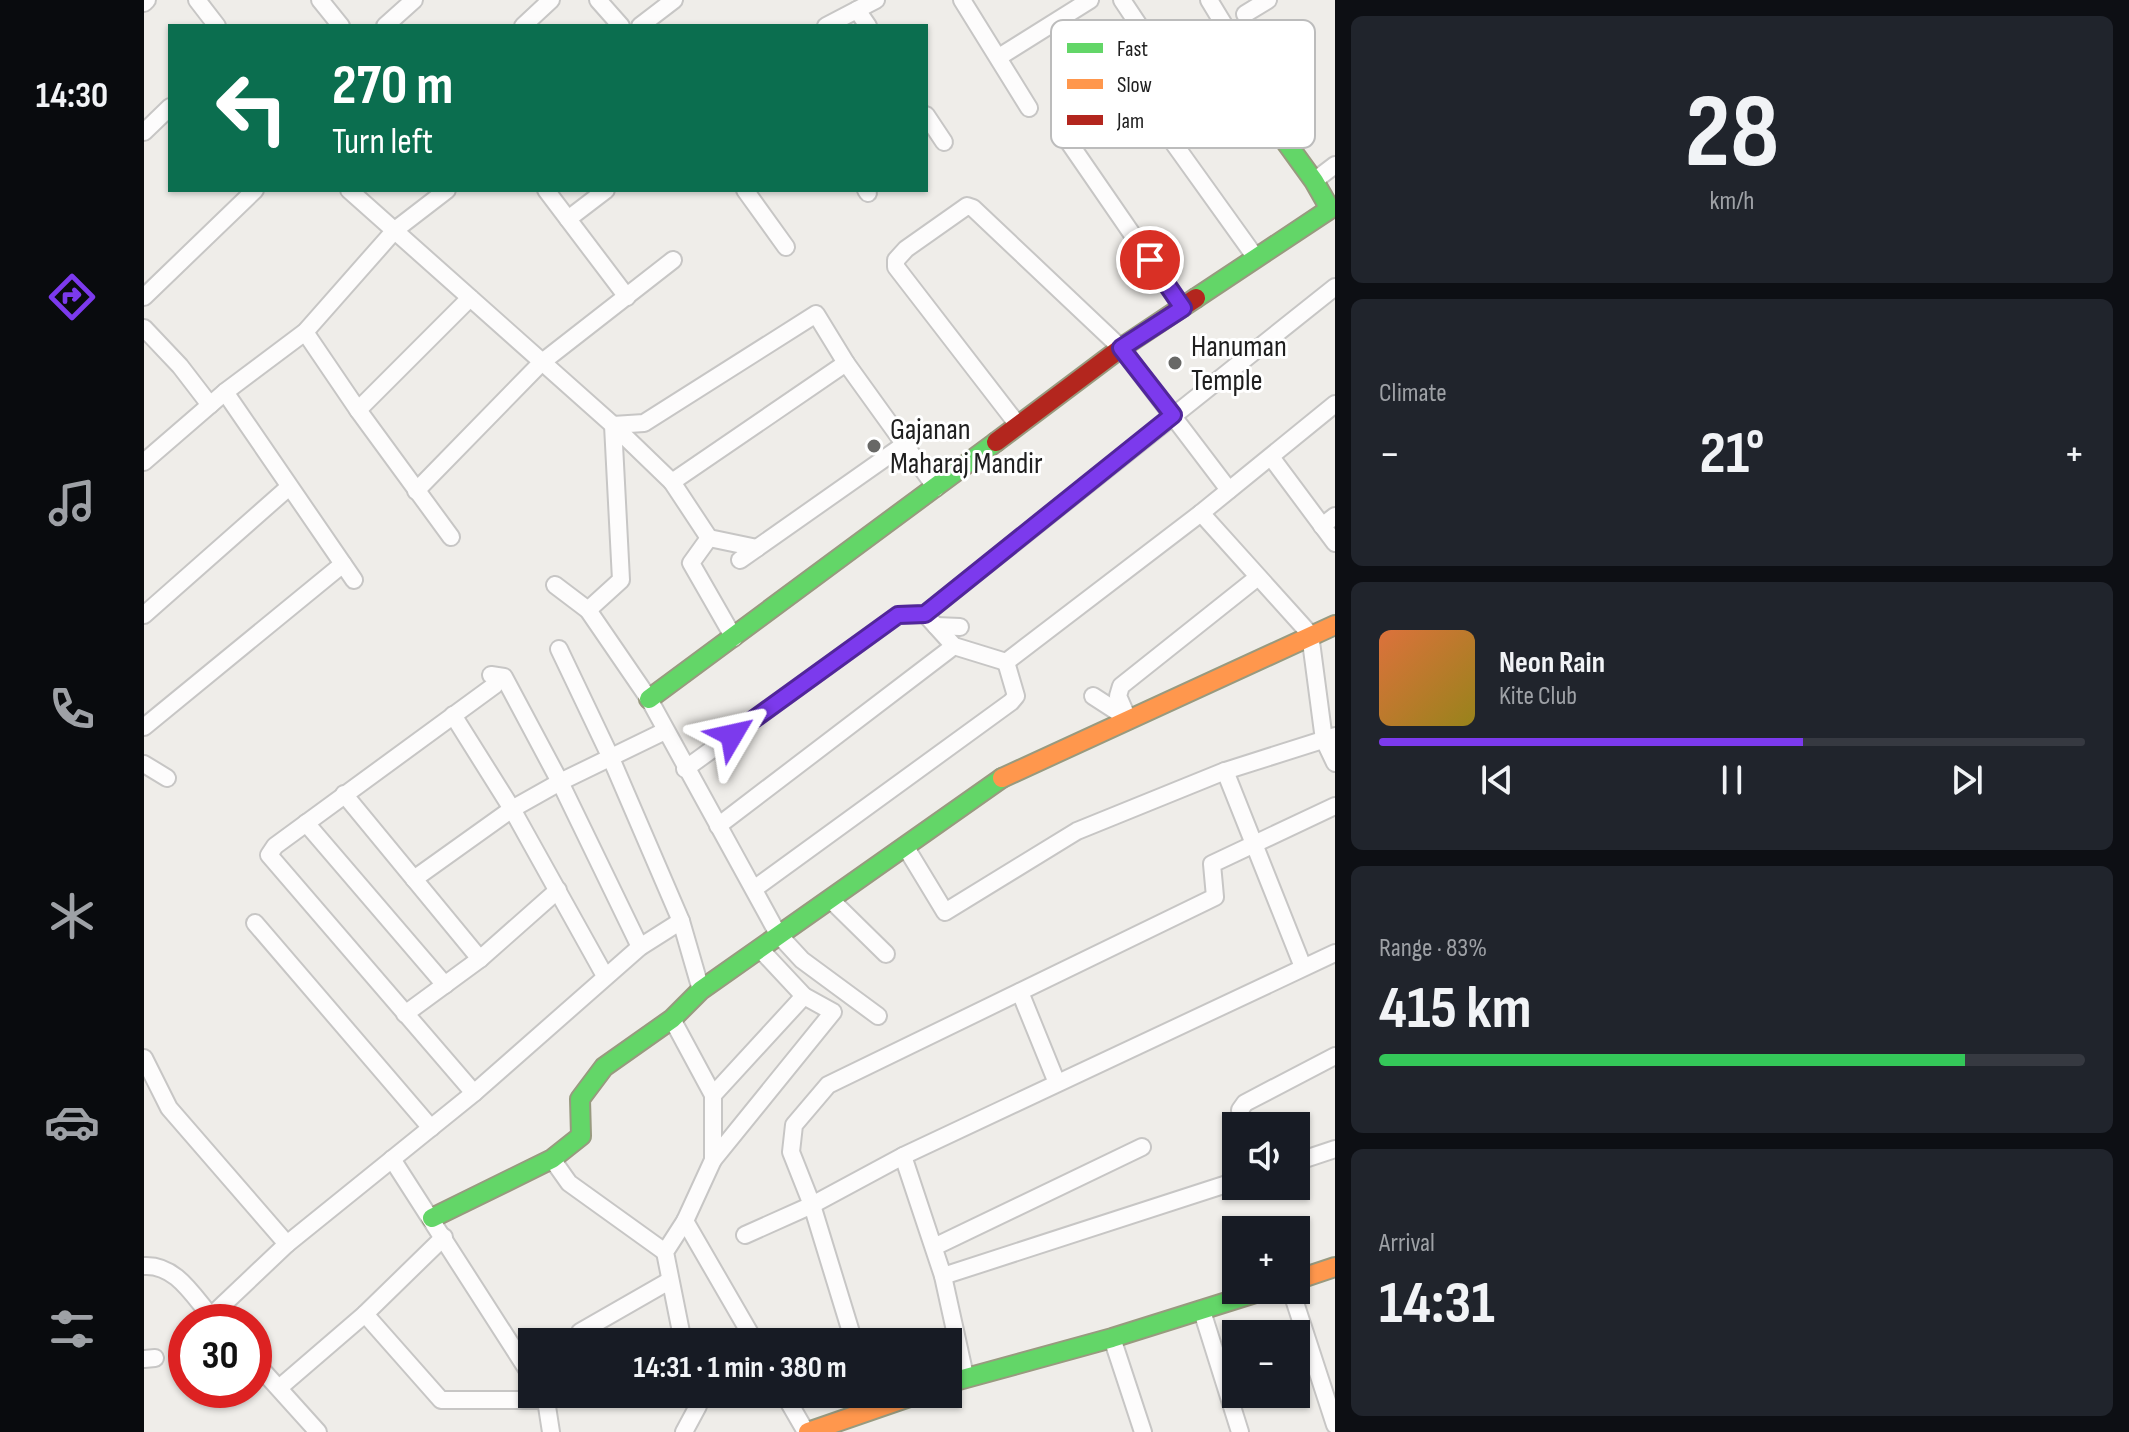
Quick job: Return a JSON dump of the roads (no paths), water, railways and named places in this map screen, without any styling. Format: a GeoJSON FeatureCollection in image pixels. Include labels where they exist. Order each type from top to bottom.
{"type":"FeatureCollection","features":[{"type":"Feature","properties":{"kind":"street"},"geometry":{"type":"LineString","coordinates":[[197,0],[215,24]]}},
{"type":"Feature","properties":{"kind":"street"},"geometry":{"type":"LineString","coordinates":[[320,0],[339,24]]}},
{"type":"Feature","properties":{"kind":"street"},"geometry":{"type":"LineString","coordinates":[[387,24],[414,0]]}},
{"type":"Feature","properties":{"kind":"street"},"geometry":{"type":"LineString","coordinates":[[525,24],[551,0]]}},
{"type":"Feature","properties":{"kind":"street"},"geometry":{"type":"LineString","coordinates":[[598,0],[619,24]]}},
{"type":"Feature","properties":{"kind":"street"},"geometry":{"type":"LineString","coordinates":[[643,24],[674,0]]}},
{"type":"Feature","properties":{"kind":"street"},"geometry":{"type":"LineString","coordinates":[[830,24],[876,0]]}},
{"type":"Feature","properties":{"kind":"street"},"geometry":{"type":"LineString","coordinates":[[962,0],[1029,108]]}},
{"type":"Feature","properties":{"kind":"street"},"geometry":{"type":"LineString","coordinates":[[1058,20],[1090,0]]}},
{"type":"Feature","properties":{"kind":"street"},"geometry":{"type":"LineString","coordinates":[[1122,0],[1135,20]]}},
{"type":"Feature","properties":{"kind":"street"},"geometry":{"type":"LineString","coordinates":[[1209,0],[1221,20]]}},
{"type":"Feature","properties":{"kind":"street"},"geometry":{"type":"LineString","coordinates":[[1245,14],[1268,0]]}},
{"type":"Feature","properties":{"kind":"street"},"geometry":{"type":"LineString","coordinates":[[857,10],[867,24]]}},
{"type":"Feature","properties":{"kind":"street"},"geometry":{"type":"LineString","coordinates":[[999,57],[1051,24]]}},
{"type":"Feature","properties":{"kind":"street"},"geometry":{"type":"LineString","coordinates":[[144,132],[168,109]]}},
{"type":"Feature","properties":{"kind":"street"},"geometry":{"type":"LineString","coordinates":[[928,118],[944,142]]}},
{"type":"Feature","properties":{"kind":"street"},"geometry":{"type":"LineString","coordinates":[[1073,148],[1183,308]]}},
{"type":"Feature","properties":{"kind":"street"},"geometry":{"type":"LineString","coordinates":[[1177,148],[1256,258]]}},
{"type":"Feature","properties":{"kind":"street"},"geometry":{"type":"LineString","coordinates":[[649,699],[1121,348],[1330,209],[1290,148]]}},
{"type":"Feature","properties":{"kind":"street"},"geometry":{"type":"LineString","coordinates":[[1314,181],[1335,165]]}},
{"type":"Feature","properties":{"kind":"street"},"geometry":{"type":"LineString","coordinates":[[144,297],[253,192]]}},
{"type":"Feature","properties":{"kind":"street"},"geometry":{"type":"LineString","coordinates":[[351,192],[672,482],[709,538],[757,548]]}},
{"type":"Feature","properties":{"kind":"street"},"geometry":{"type":"LineString","coordinates":[[144,462],[225,392],[305,332],[395,230],[444,192]]}},
{"type":"Feature","properties":{"kind":"street"},"geometry":{"type":"LineString","coordinates":[[548,192],[627,297]]}},
{"type":"Feature","properties":{"kind":"street"},"geometry":{"type":"LineString","coordinates":[[568,219],[603,192]]}},
{"type":"Feature","properties":{"kind":"street"},"geometry":{"type":"LineString","coordinates":[[746,192],[786,247]]}},
{"type":"Feature","properties":{"kind":"street"},"geometry":{"type":"LineString","coordinates":[[1018,425],[896,267],[900,255],[962,208],[973,208],[1121,348],[1229,490]]}},
{"type":"Feature","properties":{"kind":"street"},"geometry":{"type":"LineString","coordinates":[[416,491],[541,363],[673,260]]}},
{"type":"Feature","properties":{"kind":"street"},"geometry":{"type":"LineString","coordinates":[[931,620],[1173,415],[1335,287]]}},
{"type":"Feature","properties":{"kind":"street"},"geometry":{"type":"LineString","coordinates":[[358,410],[470,298]]}},
{"type":"Feature","properties":{"kind":"street"},"geometry":{"type":"LineString","coordinates":[[604,418],[644,423],[816,314],[846,363],[936,488]]}},
{"type":"Feature","properties":{"kind":"street"},"geometry":{"type":"LineString","coordinates":[[144,328],[180,366],[210,405]]}},
{"type":"Feature","properties":{"kind":"street"},"geometry":{"type":"LineString","coordinates":[[305,332],[451,537]]}},
{"type":"Feature","properties":{"kind":"street"},"geometry":{"type":"LineString","coordinates":[[672,482],[846,363]]}},
{"type":"Feature","properties":{"kind":"street"},"geometry":{"type":"LineString","coordinates":[[225,392],[354,580]]}},
{"type":"Feature","properties":{"kind":"street"},"geometry":{"type":"LineString","coordinates":[[1006,662],[1201,513],[1335,404]]}},
{"type":"Feature","properties":{"kind":"street"},"geometry":{"type":"LineString","coordinates":[[588,610],[621,580],[604,418]]}},
{"type":"Feature","properties":{"kind":"street"},"geometry":{"type":"LineString","coordinates":[[740,560],[905,444]]}},
{"type":"Feature","properties":{"kind":"street"},"geometry":{"type":"LineString","coordinates":[[1271,457],[1329,521],[1335,543]]}},
{"type":"Feature","properties":{"kind":"street"},"geometry":{"type":"LineString","coordinates":[[144,615],[289,487]]}},
{"type":"Feature","properties":{"kind":"street"},"geometry":{"type":"LineString","coordinates":[[1201,513],[1310,634],[1335,763]]}},
{"type":"Feature","properties":{"kind":"street"},"geometry":{"type":"LineString","coordinates":[[709,538],[691,563],[734,638]]}},
{"type":"Feature","properties":{"kind":"street"},"geometry":{"type":"LineString","coordinates":[[144,727],[343,564]]}},
{"type":"Feature","properties":{"kind":"street"},"geometry":{"type":"LineString","coordinates":[[1128,719],[1118,696],[1121,686],[1258,577]]}},
{"type":"Feature","properties":{"kind":"street"},"geometry":{"type":"LineString","coordinates":[[555,585],[588,610],[649,699],[778,934],[802,960],[878,1016]]}},
{"type":"Feature","properties":{"kind":"street"},"geometry":{"type":"LineString","coordinates":[[685,769],[898,615],[960,627]]}},
{"type":"Feature","properties":{"kind":"street"},"geometry":{"type":"LineString","coordinates":[[931,620],[954,646],[1006,662]]}},
{"type":"Feature","properties":{"kind":"street"},"geometry":{"type":"LineString","coordinates":[[432,1218],[552,1159],[581,1136],[580,1099],[604,1067],[672,1019],[701,990],[778,934],[1007,774],[1335,625]]}},
{"type":"Feature","properties":{"kind":"street"},"geometry":{"type":"LineString","coordinates":[[718,826],[954,646]]}},
{"type":"Feature","properties":{"kind":"street"},"geometry":{"type":"LineString","coordinates":[[559,649],[610,756],[681,921],[701,990]]}},
{"type":"Feature","properties":{"kind":"street"},"geometry":{"type":"LineString","coordinates":[[754,889],[1011,702],[1016,696],[1006,662]]}},
{"type":"Feature","properties":{"kind":"street"},"geometry":{"type":"LineString","coordinates":[[474,1093],[269,855],[275,846],[453,715],[493,680],[504,677],[560,782],[640,947]]}},
{"type":"Feature","properties":{"kind":"street"},"geometry":{"type":"LineString","coordinates":[[1093,696],[1128,719]]}},
{"type":"Feature","properties":{"kind":"street"},"geometry":{"type":"LineString","coordinates":[[453,715],[512,809],[605,976]]}},
{"type":"Feature","properties":{"kind":"street"},"geometry":{"type":"LineString","coordinates":[[414,879],[512,809],[610,756],[665,731]]}},
{"type":"Feature","properties":{"kind":"street"},"geometry":{"type":"LineString","coordinates":[[905,846],[945,912],[1077,831],[1225,771],[1330,738]]}},
{"type":"Feature","properties":{"kind":"street"},"geometry":{"type":"LineString","coordinates":[[144,764],[167,778]]}},
{"type":"Feature","properties":{"kind":"street"},"geometry":{"type":"LineString","coordinates":[[1225,771],[1303,967]]}},
{"type":"Feature","properties":{"kind":"street"},"geometry":{"type":"LineString","coordinates":[[344,794],[480,959]]}},
{"type":"Feature","properties":{"kind":"street"},"geometry":{"type":"LineString","coordinates":[[850,1328],[812,1205],[791,1152],[794,1125],[828,1085],[1215,897],[1212,864],[1335,806]]}},
{"type":"Feature","properties":{"kind":"street"},"geometry":{"type":"LineString","coordinates":[[306,823],[445,985]]}},
{"type":"Feature","properties":{"kind":"street"},"geometry":{"type":"LineString","coordinates":[[405,1014],[480,959],[558,890]]}},
{"type":"Feature","properties":{"kind":"street"},"geometry":{"type":"LineString","coordinates":[[830,899],[886,954]]}},
{"type":"Feature","properties":{"kind":"street"},"geometry":{"type":"LineString","coordinates":[[229,1304],[287,1244],[474,1093],[640,947],[681,921]]}},
{"type":"Feature","properties":{"kind":"street"},"geometry":{"type":"LineString","coordinates":[[255,923],[431,1128]]}},
{"type":"Feature","properties":{"kind":"street"},"geometry":{"type":"LineString","coordinates":[[680,1328],[665,1252],[685,1221],[713,1160],[833,1012],[804,996],[760,949]]}},
{"type":"Feature","properties":{"kind":"street"},"geometry":{"type":"LineString","coordinates":[[745,1235],[812,1205],[903,1156],[1335,953]]}},
{"type":"Feature","properties":{"kind":"street"},"geometry":{"type":"LineString","coordinates":[[1020,992],[1057,1083]]}},
{"type":"Feature","properties":{"kind":"street"},"geometry":{"type":"LineString","coordinates":[[713,1095],[804,996]]}},
{"type":"Feature","properties":{"kind":"street"},"geometry":{"type":"LineString","coordinates":[[672,1019],[713,1095],[713,1160]]}},
{"type":"Feature","properties":{"kind":"street"},"geometry":{"type":"LineString","coordinates":[[1240,1112],[1245,1103],[1335,1056]]}},
{"type":"Feature","properties":{"kind":"street"},"geometry":{"type":"LineString","coordinates":[[144,1058],[169,1108],[287,1244]]}},
{"type":"Feature","properties":{"kind":"street"},"geometry":{"type":"LineString","coordinates":[[934,1247],[1142,1147]]}},
{"type":"Feature","properties":{"kind":"street"},"geometry":{"type":"LineString","coordinates":[[1310,1157],[1335,1149]]}},
{"type":"Feature","properties":{"kind":"street"},"geometry":{"type":"LineString","coordinates":[[903,1156],[943,1276],[950,1328]]}},
{"type":"Feature","properties":{"kind":"street"},"geometry":{"type":"LineString","coordinates":[[392,1159],[518,1355]]}},
{"type":"Feature","properties":{"kind":"street"},"geometry":{"type":"LineString","coordinates":[[552,1159],[569,1183],[665,1252]]}},
{"type":"Feature","properties":{"kind":"street"},"geometry":{"type":"LineString","coordinates":[[943,1276],[1222,1186]]}},
{"type":"Feature","properties":{"kind":"street"},"geometry":{"type":"LineString","coordinates":[[685,1221],[747,1328]]}},
{"type":"Feature","properties":{"kind":"street"},"geometry":{"type":"LineString","coordinates":[[279,1388],[365,1314],[444,1237]]}},
{"type":"Feature","properties":{"kind":"street"},"geometry":{"type":"LineString","coordinates":[[144,1266],[157,1265],[173,1272],[201,1304]]}},
{"type":"Feature","properties":{"kind":"street"},"geometry":{"type":"LineString","coordinates":[[1310,1275],[1335,1267]]}},
{"type":"Feature","properties":{"kind":"street"},"geometry":{"type":"LineString","coordinates":[[587,1328],[669,1281]]}},
{"type":"Feature","properties":{"kind":"street"},"geometry":{"type":"LineString","coordinates":[[962,1377],[1112,1338],[1223,1304]]}},
{"type":"Feature","properties":{"kind":"street"},"geometry":{"type":"LineString","coordinates":[[1296,1304],[1335,1425]]}},
{"type":"Feature","properties":{"kind":"street"},"geometry":{"type":"LineString","coordinates":[[1202,1311],[1240,1432]]}},
{"type":"Feature","properties":{"kind":"street"},"geometry":{"type":"LineString","coordinates":[[365,1314],[441,1400],[518,1398]]}},
{"type":"Feature","properties":{"kind":"street"},"geometry":{"type":"LineString","coordinates":[[1112,1338],[1139,1431]]}},
{"type":"Feature","properties":{"kind":"street"},"geometry":{"type":"LineString","coordinates":[[272,1380],[318,1432]]}},
{"type":"Feature","properties":{"kind":"street"},"geometry":{"type":"LineString","coordinates":[[547,1408],[551,1432]]}},
{"type":"Feature","properties":{"kind":"street"},"geometry":{"type":"LineString","coordinates":[[684,1432],[697,1408]]}},
{"type":"Feature","properties":{"kind":"street"},"geometry":{"type":"LineString","coordinates":[[792,1408],[807,1432],[859,1408]]}},
{"type":"Feature","properties":{"kind":"place","name":"Hanuman Temple"},"geometry":{"type":"Point","coordinates":[1175,363]}},
{"type":"Feature","properties":{"kind":"place","name":"Gajanan Maharaj Mandir"},"geometry":{"type":"Point","coordinates":[874,446]}}]}
